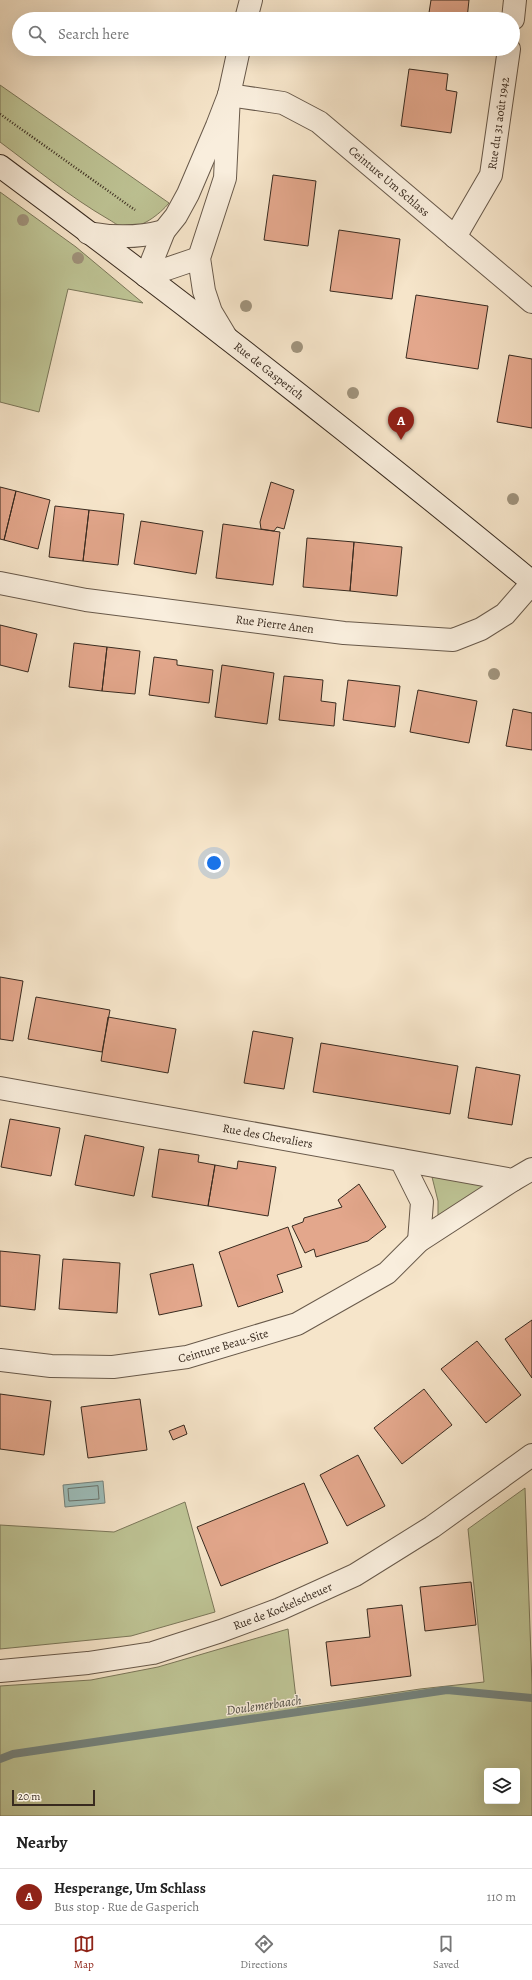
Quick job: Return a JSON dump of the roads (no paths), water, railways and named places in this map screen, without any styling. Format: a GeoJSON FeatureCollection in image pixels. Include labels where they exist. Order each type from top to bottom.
{"type":"FeatureCollection","features":[{"type":"Feature","properties":{"kind":"street"},"geometry":{"type":"LineString","coordinates":[[248,12],[251,0]]}},
{"type":"Feature","properties":{"kind":"street"},"geometry":{"type":"LineString","coordinates":[[514,12],[516,0]]}},
{"type":"Feature","properties":{"kind":"street"},"geometry":{"type":"LineString","coordinates":[[228,339],[211,312],[204,291],[199,258],[225,178],[229,95],[237,56]]}},
{"type":"Feature","properties":{"kind":"street","name":"Rue du 31 août 1942"},"geometry":{"type":"LineString","coordinates":[[455,237],[491,175],[507,56]]}},
{"type":"Feature","properties":{"kind":"street"},"geometry":{"type":"LineString","coordinates":[[146,276],[164,231],[176,216],[188,194],[229,95]]}},
{"type":"Feature","properties":{"kind":"street","name":"Ceinture Um Schlass"},"geometry":{"type":"LineString","coordinates":[[229,95],[283,103],[319,122],[532,302]]}},
{"type":"Feature","properties":{"kind":"street","name":"Rue de Gasperich"},"geometry":{"type":"LineString","coordinates":[[0,166],[228,339],[400,474],[532,583]]}},
{"type":"Feature","properties":{"kind":"street"},"geometry":{"type":"LineString","coordinates":[[88,233],[126,238],[146,236],[164,231]]}},
{"type":"Feature","properties":{"kind":"street"},"geometry":{"type":"LineString","coordinates":[[146,276],[199,258]]}},
{"type":"Feature","properties":{"kind":"street","name":"Rue Pierre Anen"},"geometry":{"type":"LineString","coordinates":[[0,583],[86,600],[344,633],[453,640],[481,630],[505,614],[532,583]]}},
{"type":"Feature","properties":{"kind":"street","name":"Rue des Chevaliers"},"geometry":{"type":"LineString","coordinates":[[0,1088],[513,1180]]}},
{"type":"Feature","properties":{"kind":"street"},"geometry":{"type":"LineString","coordinates":[[401,1160],[422,1202],[418,1241]]}},
{"type":"Feature","properties":{"kind":"street"},"geometry":{"type":"LineString","coordinates":[[513,1180],[532,1169]]}},
{"type":"Feature","properties":{"kind":"street","name":"Ceinture Beau-Site"},"geometry":{"type":"LineString","coordinates":[[0,1360],[51,1366],[113,1367],[187,1357],[242,1342],[297,1324],[387,1273],[418,1241],[513,1180]]}},
{"type":"Feature","properties":{"kind":"street","name":"Rue de Kockelscheuer"},"geometry":{"type":"LineString","coordinates":[[0,1671],[88,1663],[153,1653],[221,1631],[280,1609],[355,1575],[432,1527],[532,1455]]}},
{"type":"Feature","properties":{"kind":"water"},"geometry":{"type":"Polygon","coordinates":[[[103,1481],[105,1503],[65,1507],[63,1485],[103,1481]]]}},
{"type":"Feature","properties":{"kind":"waterway","name":"Doulemerbaach"},"geometry":{"type":"LineString","coordinates":[[0,1759],[13,1754],[447,1690],[532,1698]]}},
{"type":"Feature","properties":{"kind":"place","name":"Hesperange, Um Schlass"},"geometry":{"type":"Point","coordinates":[401,440]}}]}
